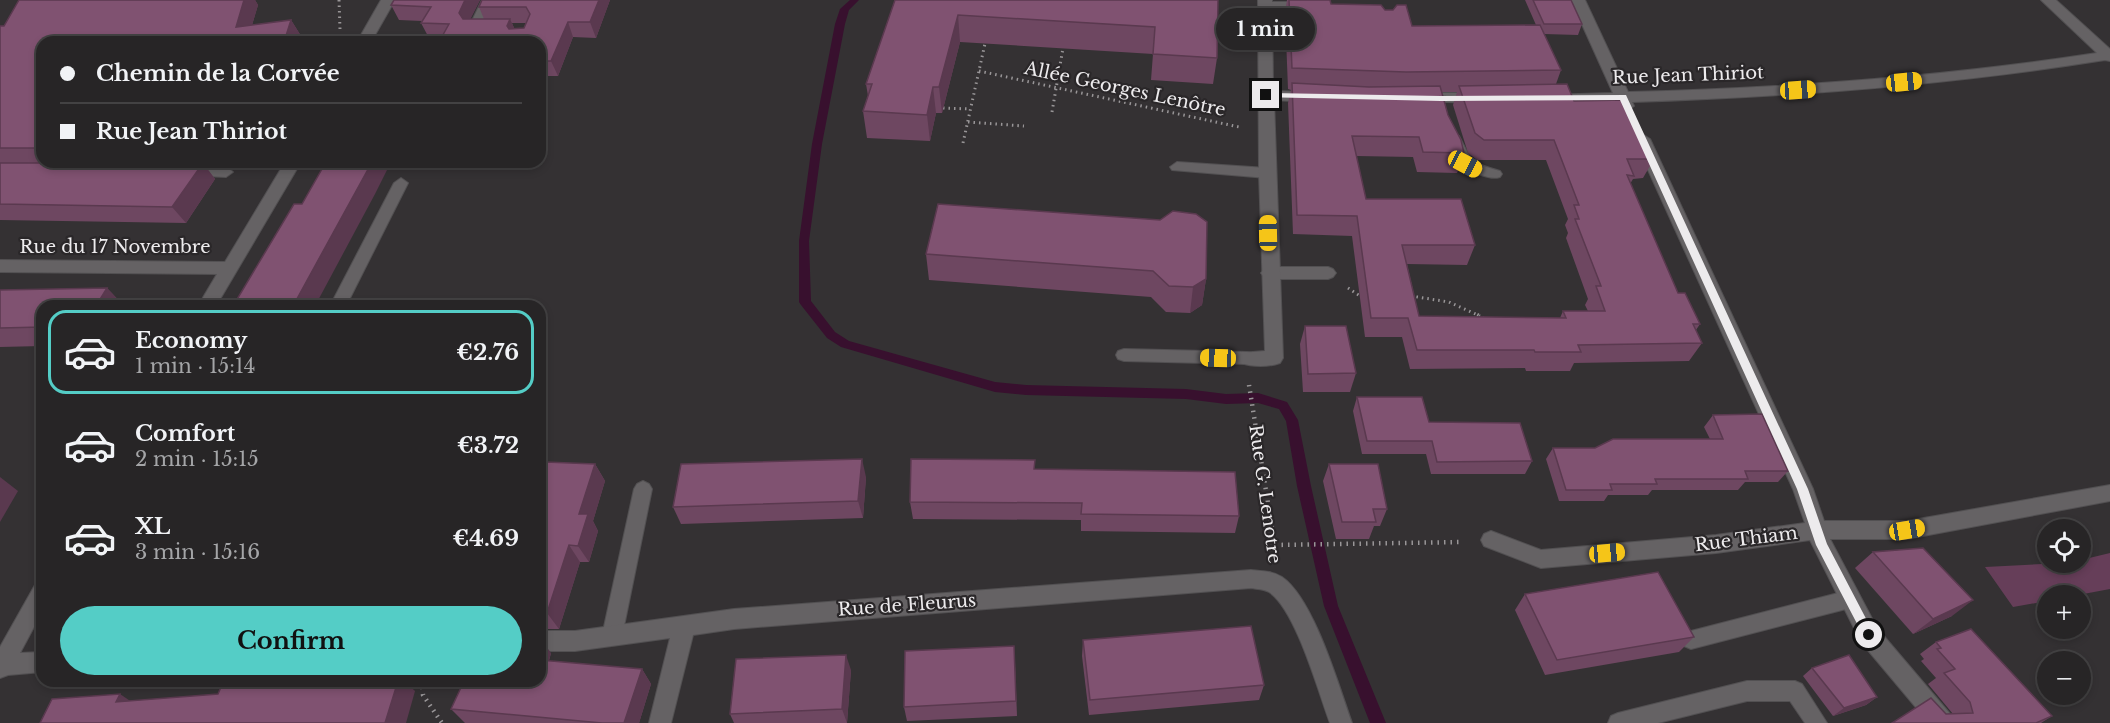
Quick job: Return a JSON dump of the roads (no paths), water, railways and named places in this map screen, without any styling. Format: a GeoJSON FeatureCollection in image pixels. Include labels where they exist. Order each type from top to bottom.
{"type":"FeatureCollection","features":[{"type":"Feature","properties":{"kind":"street"},"geometry":{"type":"LineString","coordinates":[[367,36],[388,0]]}},
{"type":"Feature","properties":{"kind":"street"},"geometry":{"type":"LineString","coordinates":[[1578,0],[1803,489],[1822,545],[1869,635],[1943,723]]}},
{"type":"Feature","properties":{"kind":"street"},"geometry":{"type":"LineString","coordinates":[[2048,0],[2109,56]]}},
{"type":"Feature","properties":{"kind":"street"},"geometry":{"type":"LineString","coordinates":[[1247,358],[1274,358],[1269,273],[1265,3]]}},
{"type":"Feature","properties":{"kind":"street","name":"Rue Jean Thiriot"},"geometry":{"type":"LineString","coordinates":[[1536,98],[1756,92],[1904,82],[2109,56]]}},
{"type":"Feature","properties":{"kind":"street"},"geometry":{"type":"LineString","coordinates":[[1266,95],[1323,97]]}},
{"type":"Feature","properties":{"kind":"street"},"geometry":{"type":"LineString","coordinates":[[1406,98],[1443,104],[1500,98]]}},
{"type":"Feature","properties":{"kind":"street"},"geometry":{"type":"LineString","coordinates":[[211,300],[289,168]]}},
{"type":"Feature","properties":{"kind":"street","name":"Rue du 17 Novembre"},"geometry":{"type":"LineString","coordinates":[[0,267],[230,268]]}},
{"type":"Feature","properties":{"kind":"street","name":"Rue Thiam"},"geometry":{"type":"LineString","coordinates":[[1491,540],[1541,559],[1716,543],[1817,530],[1907,530],[2110,493]]}},
{"type":"Feature","properties":{"kind":"street","name":"Rue de Fleurus"},"geometry":{"type":"LineString","coordinates":[[546,640],[575,641],[734,619],[1251,579],[1274,583]]}},
{"type":"Feature","properties":{"kind":"street","name":"Rue G. Lenotre"},"geometry":{"type":"LineString","coordinates":[[1274,583],[1291,601],[1302,620],[1341,723]]}},
{"type":"Feature","properties":{"kind":"street"},"geometry":{"type":"LineString","coordinates":[[1,666],[36,602]]}},
{"type":"Feature","properties":{"kind":"street"},"geometry":{"type":"LineString","coordinates":[[660,723],[684,626]]}},
{"type":"Feature","properties":{"kind":"street"},"geometry":{"type":"LineString","coordinates":[[1,666],[36,663]]}},
{"type":"Feature","properties":{"kind":"lane"},"geometry":{"type":"LineString","coordinates":[[489,0],[474,29],[495,28]]}},
{"type":"Feature","properties":{"kind":"lane"},"geometry":{"type":"LineString","coordinates":[[1265,3],[1319,6]]}},
{"type":"Feature","properties":{"kind":"lane"},"geometry":{"type":"LineString","coordinates":[[1451,130],[1459,156],[1465,164],[1494,174]]}},
{"type":"Feature","properties":{"kind":"lane"},"geometry":{"type":"LineString","coordinates":[[1177,167],[1267,173]]}},
{"type":"Feature","properties":{"kind":"lane"},"geometry":{"type":"LineString","coordinates":[[178,172],[226,172]]}},
{"type":"Feature","properties":{"kind":"lane"},"geometry":{"type":"LineString","coordinates":[[341,300],[401,183]]}},
{"type":"Feature","properties":{"kind":"lane"},"geometry":{"type":"LineString","coordinates":[[1269,273],[1328,273]]}},
{"type":"Feature","properties":{"kind":"lane"},"geometry":{"type":"LineString","coordinates":[[1124,355],[1247,358]]}},
{"type":"Feature","properties":{"kind":"lane"},"geometry":{"type":"LineString","coordinates":[[612,636],[643,489]]}},
{"type":"Feature","properties":{"kind":"lane"},"geometry":{"type":"LineString","coordinates":[[1691,639],[1850,599]]}},
{"type":"Feature","properties":{"kind":"lane"},"geometry":{"type":"LineString","coordinates":[[1618,723],[1747,691],[1795,691],[1817,723]]}},
{"type":"Feature","properties":{"kind":"waterway"},"geometry":{"type":"LineString","coordinates":[[855,0],[845,9],[840,24],[817,144],[804,241],[805,302],[831,335],[845,344],[995,387],[1026,390],[1186,394],[1226,399],[1258,398],[1283,405],[1292,420],[1331,606],[1378,723]]}}]}
